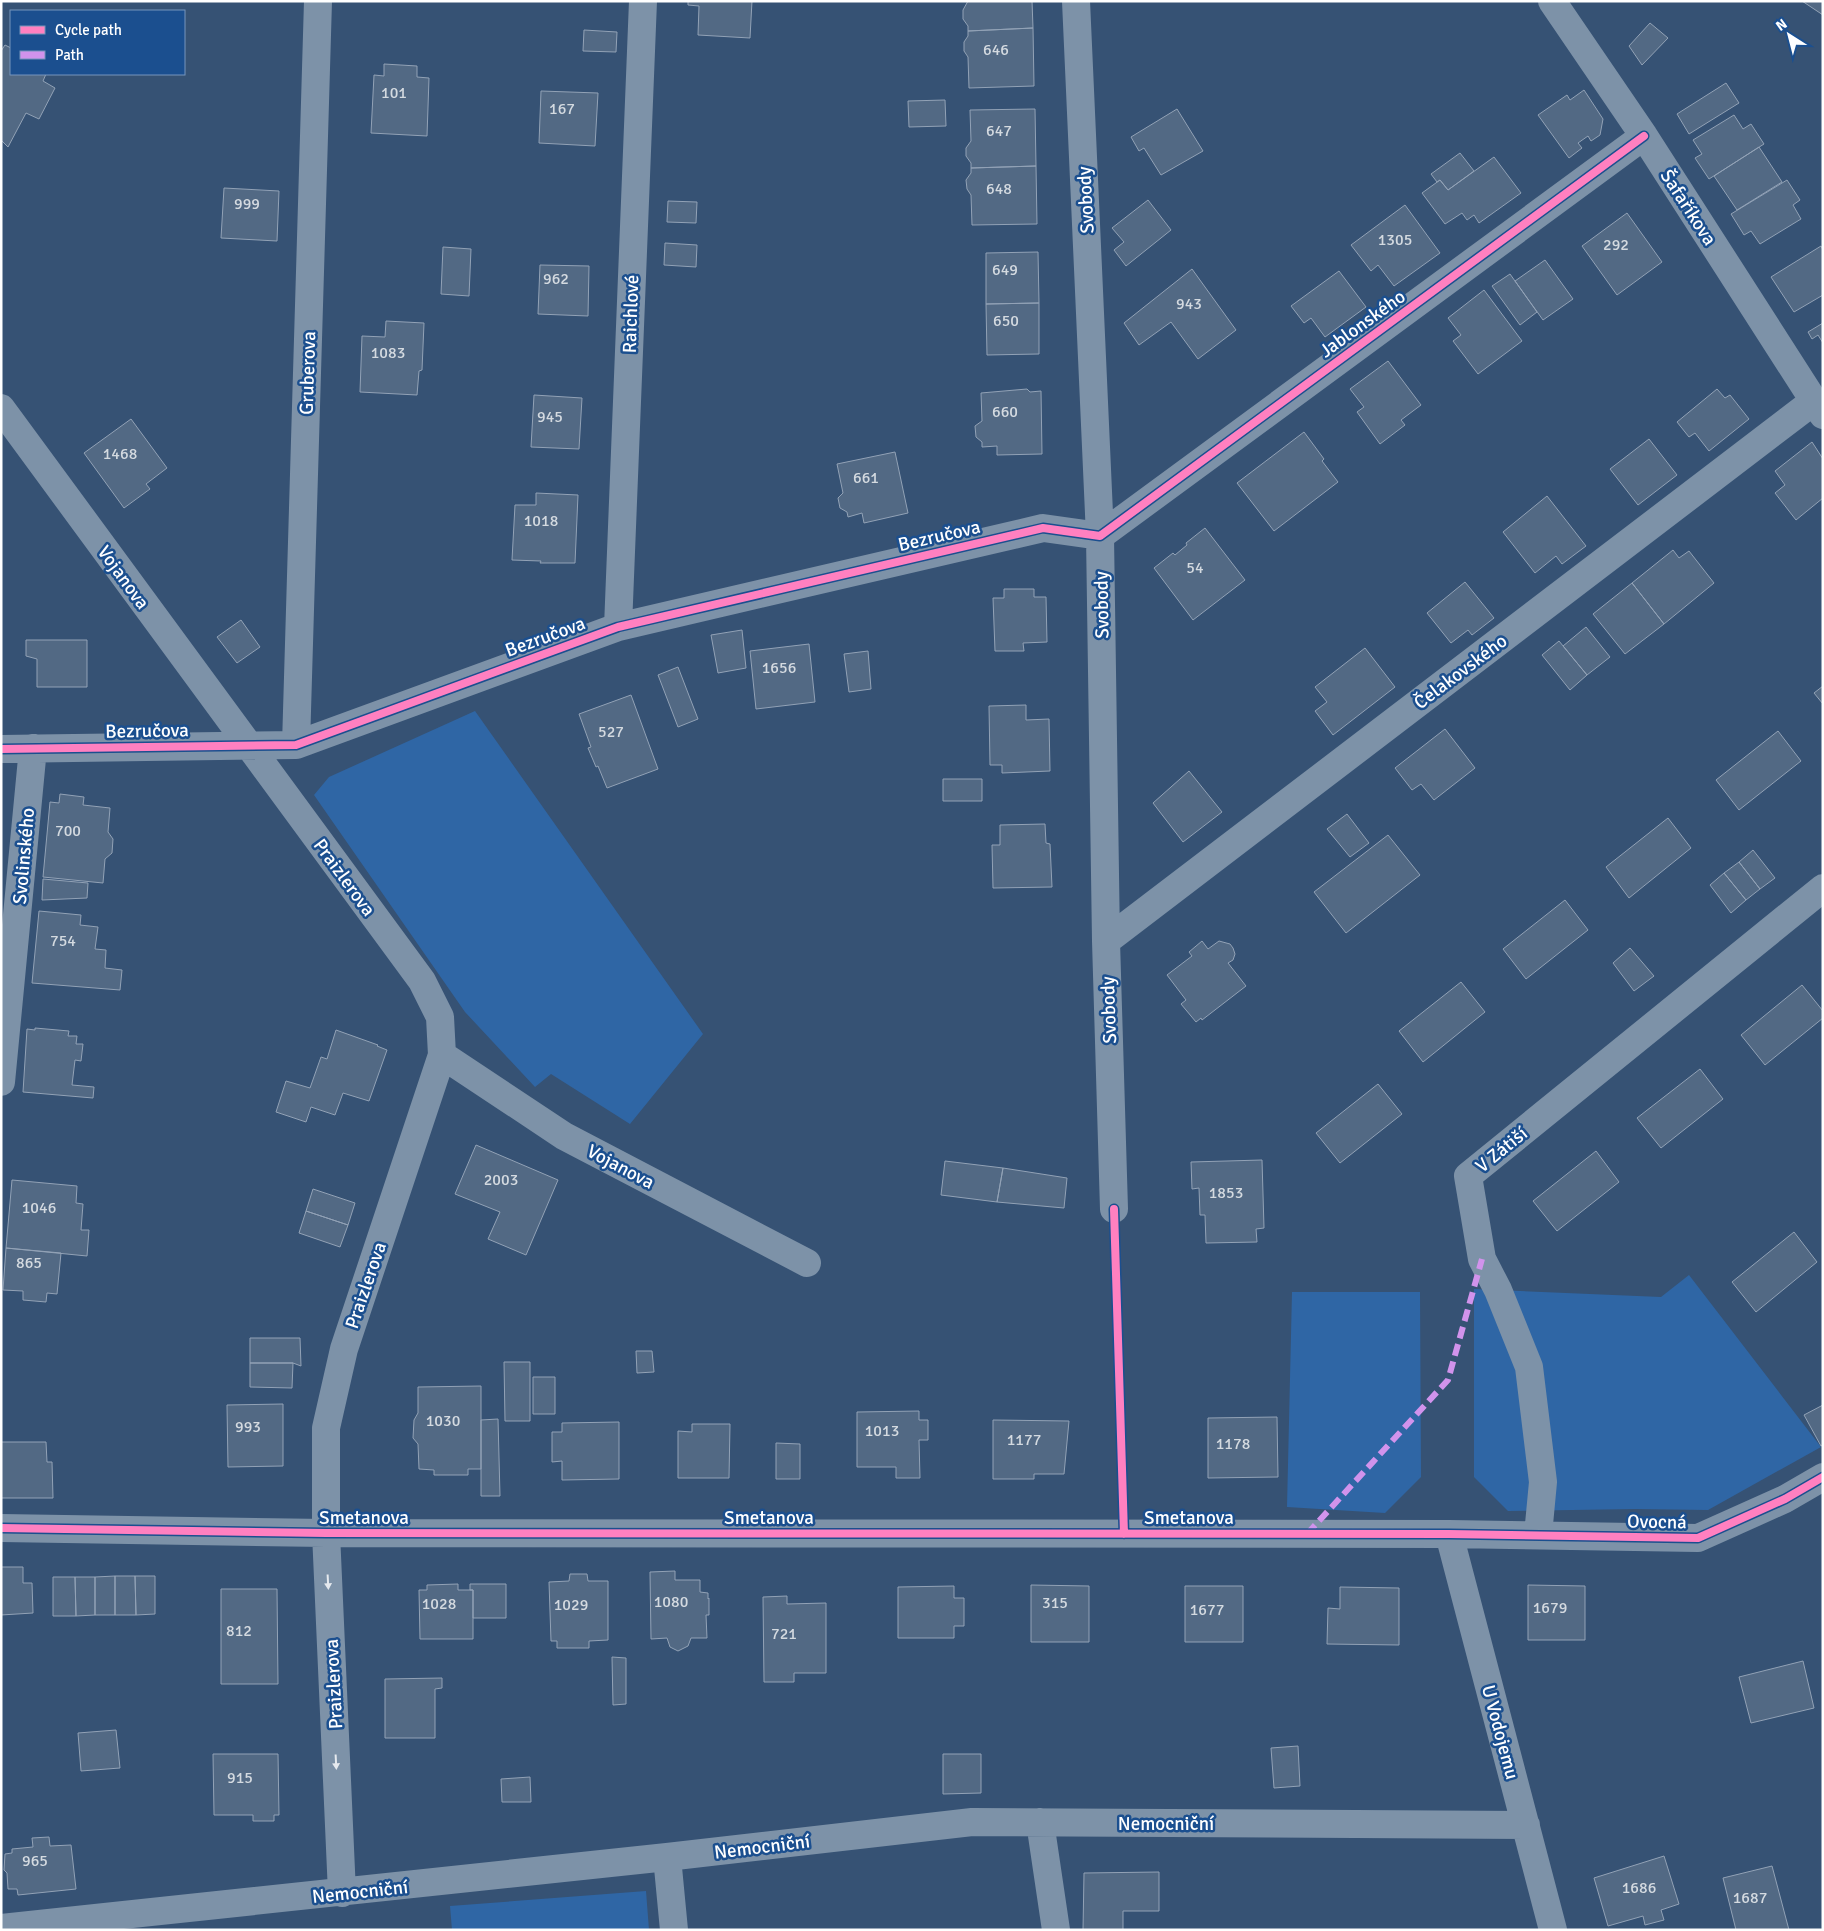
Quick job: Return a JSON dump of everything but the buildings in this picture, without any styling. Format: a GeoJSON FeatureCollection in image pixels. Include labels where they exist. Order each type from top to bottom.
{"type":"FeatureCollection","features":[{"type":"Feature","properties":{"kind":"street","name":"Gruberova"},"geometry":{"type":"LineString","coordinates":[[296,745],[318,1]]}},
{"type":"Feature","properties":{"kind":"street","name":"Raichlové"},"geometry":{"type":"LineString","coordinates":[[618,627],[643,1]]}},
{"type":"Feature","properties":{"kind":"street","name":"Svobody"},"geometry":{"type":"LineString","coordinates":[[1076,1],[1100,536],[1106,942],[1114,1209]]}},
{"type":"Feature","properties":{"kind":"street","name":"Šafaříkova"},"geometry":{"type":"LineString","coordinates":[[1552,1],[1644,136],[1818,408]]}},
{"type":"Feature","properties":{"kind":"street","name":"Jablonského"},"geometry":{"type":"LineString","coordinates":[[1100,536],[1644,136]]}},
{"type":"Feature","properties":{"kind":"street","name":"Vojanova"},"geometry":{"type":"LineString","coordinates":[[1,408],[247,745]]}},
{"type":"Feature","properties":{"kind":"street","name":"Čelakovského"},"geometry":{"type":"LineString","coordinates":[[1106,942],[1818,408]]}},
{"type":"Feature","properties":{"kind":"street","name":"Bezručova"},"geometry":{"type":"LineString","coordinates":[[1,749],[296,745],[618,627],[1043,528],[1100,536]]}},
{"type":"Feature","properties":{"kind":"street","name":"Praizlerova"},"geometry":{"type":"LineString","coordinates":[[247,745],[422,981],[440,1017],[442,1055],[344,1349],[326,1428],[326,1534],[342,1893]]}},
{"type":"Feature","properties":{"kind":"street","name":"Svolinského"},"geometry":{"type":"LineString","coordinates":[[1,1082],[33,748]]}},
{"type":"Feature","properties":{"kind":"street","name":"V Zátiší"},"geometry":{"type":"LineString","coordinates":[[1538,1535],[1543,1482],[1529,1367],[1498,1290],[1482,1259],[1468,1176],[1823,888]]}},
{"type":"Feature","properties":{"kind":"street","name":"Vojanova"},"geometry":{"type":"LineString","coordinates":[[442,1055],[564,1136],[807,1264]]}},
{"type":"Feature","properties":{"kind":"street","name":"Ovocná"},"geometry":{"type":"LineString","coordinates":[[1538,1535],[1698,1538],[1785,1499],[1823,1477]]}},
{"type":"Feature","properties":{"kind":"street","name":"Smetanova"},"geometry":{"type":"LineString","coordinates":[[1,1528],[326,1534],[1538,1535]]}},
{"type":"Feature","properties":{"kind":"street","name":"U Vodojemu"},"geometry":{"type":"LineString","coordinates":[[1449,1534],[1553,1930]]}},
{"type":"Feature","properties":{"kind":"street","name":"Nemocniční"},"geometry":{"type":"LineString","coordinates":[[1,1928],[342,1893],[972,1822],[1526,1826]]}},
{"type":"Feature","properties":{"kind":"street"},"geometry":{"type":"LineString","coordinates":[[1040,1822],[1056,1930]]}},
{"type":"Feature","properties":{"kind":"street"},"geometry":{"type":"LineString","coordinates":[[667,1857],[674,1930]]}},
{"type":"Feature","properties":{"kind":"shaded area"},"geometry":{"type":"Polygon","coordinates":[[[475,711],[703,1034],[630,1124],[551,1074],[535,1087],[465,1012],[314,795],[329,777],[475,711]]]}},
{"type":"Feature","properties":{"kind":"shaded area"},"geometry":{"type":"Polygon","coordinates":[[[1689,1275],[1821,1447],[1708,1510],[1508,1511],[1474,1477],[1474,1289],[1661,1297],[1689,1275]]]}},
{"type":"Feature","properties":{"kind":"shaded area"},"geometry":{"type":"Polygon","coordinates":[[[1292,1292],[1420,1292],[1421,1477],[1385,1513],[1287,1507],[1292,1292]]]}},
{"type":"Feature","properties":{"kind":"shaded area"},"geometry":{"type":"Polygon","coordinates":[[[646,1891],[649,1930],[452,1930],[450,1906],[646,1891]]]}},
{"type":"Feature","properties":{"kind":"marked path"},"geometry":{"type":"LineString","coordinates":[[1307,1534],[1448,1380],[1482,1259]]}},
{"type":"Feature","properties":{"kind":"cycle path"},"geometry":{"type":"LineString","coordinates":[[1,749],[296,745],[618,627],[1043,528],[1100,536],[1644,136]]}},
{"type":"Feature","properties":{"kind":"cycle path"},"geometry":{"type":"LineString","coordinates":[[1114,1209],[1124,1534]]}},
{"type":"Feature","properties":{"kind":"cycle path"},"geometry":{"type":"LineString","coordinates":[[1,1528],[326,1533],[1449,1534],[1698,1538],[1785,1499],[1823,1477]]}}]}
